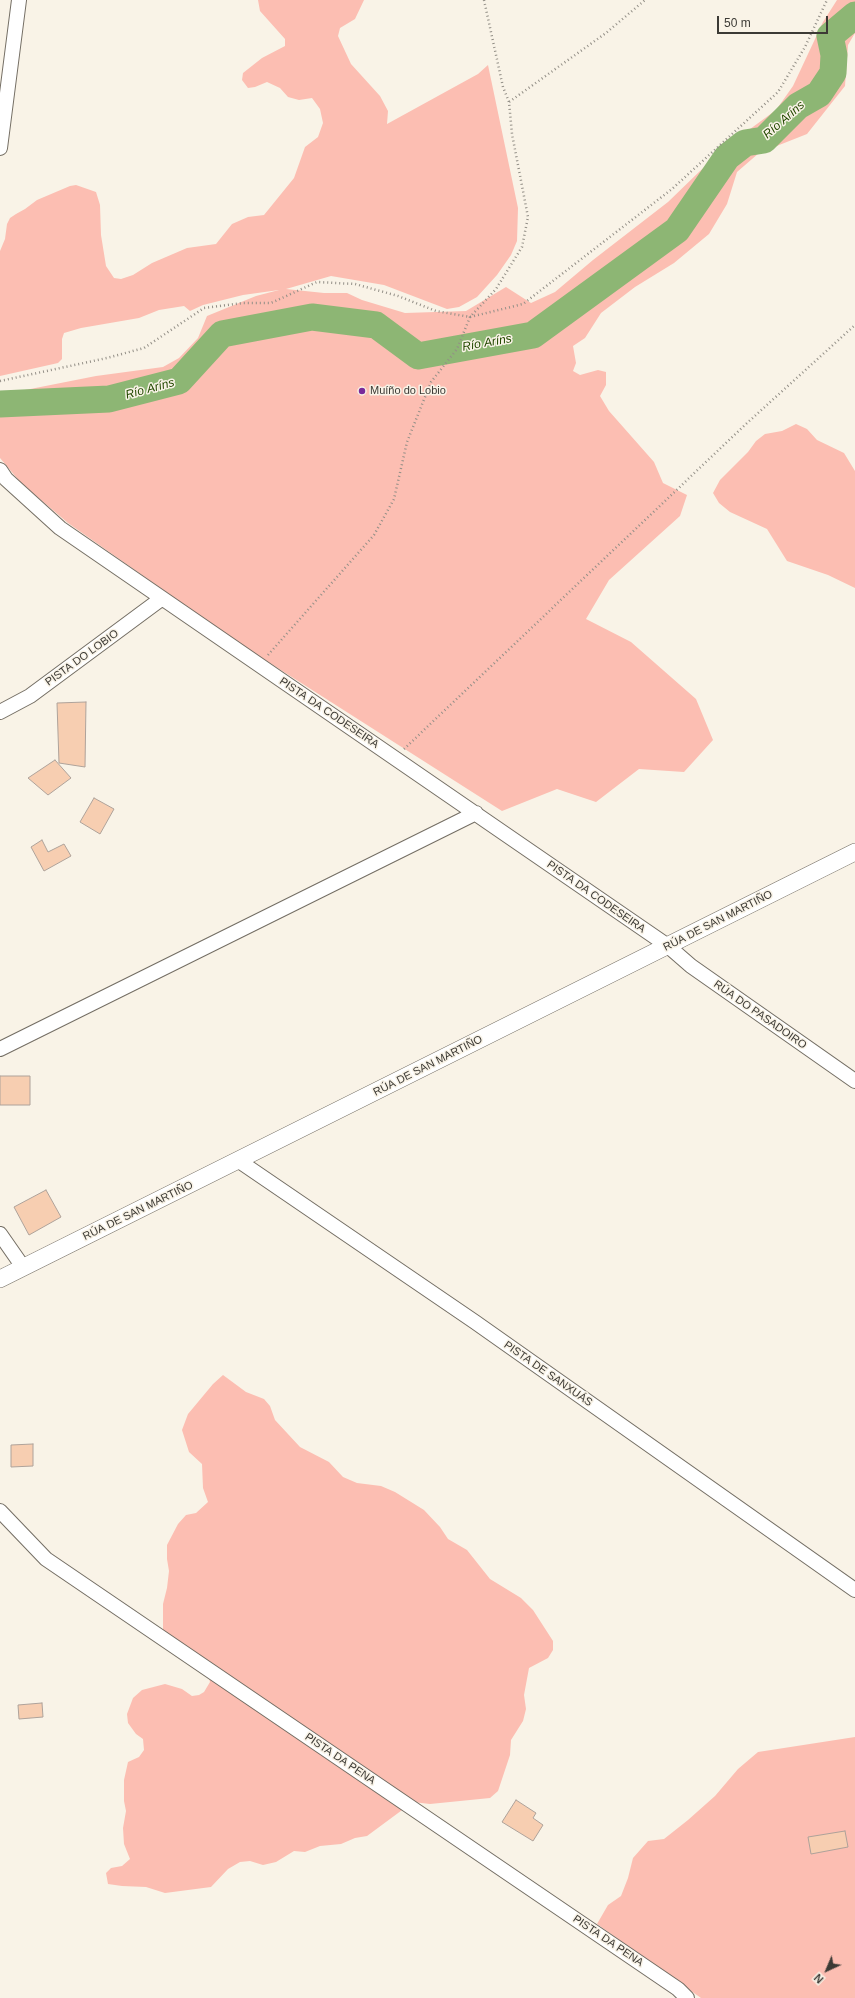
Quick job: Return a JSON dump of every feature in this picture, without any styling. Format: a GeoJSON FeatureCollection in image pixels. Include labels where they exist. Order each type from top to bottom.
{"type":"FeatureCollection","features":[{"type":"Feature","properties":{"kind":"street"},"geometry":{"type":"LineString","coordinates":[[0,148],[19,0]]}},
{"type":"Feature","properties":{"kind":"street","name":"PISTA DA CODESEIRA"},"geometry":{"type":"LineString","coordinates":[[0,470],[6,479],[60,528],[258,666],[395,757],[668,946]]}},
{"type":"Feature","properties":{"kind":"street","name":"PISTA DO LOBIO"},"geometry":{"type":"LineString","coordinates":[[0,712],[30,696],[161,599]]}},
{"type":"Feature","properties":{"kind":"street"},"geometry":{"type":"LineString","coordinates":[[0,1049],[476,813]]}},
{"type":"Feature","properties":{"kind":"street","name":"RÚA DE SAN MARTIÑO"},"geometry":{"type":"LineString","coordinates":[[0,1279],[239,1161],[855,852]]}},
{"type":"Feature","properties":{"kind":"street","name":"RÚA DO PASADOIRO"},"geometry":{"type":"LineString","coordinates":[[668,946],[691,966],[855,1081]]}},
{"type":"Feature","properties":{"kind":"street","name":"PISTA DE SANXUÁS"},"geometry":{"type":"LineString","coordinates":[[239,1161],[481,1326],[855,1590]]}},
{"type":"Feature","properties":{"kind":"street"},"geometry":{"type":"LineString","coordinates":[[0,1234],[23,1267]]}},
{"type":"Feature","properties":{"kind":"street","name":"PISTA DA PENA"},"geometry":{"type":"LineString","coordinates":[[0,1511],[46,1559],[678,1989],[687,1998]]}},
{"type":"Feature","properties":{"kind":"path"},"geometry":{"type":"LineString","coordinates":[[258,666],[374,535],[394,499],[407,442],[431,382],[457,349],[470,317],[496,289],[522,247],[528,217],[512,134],[510,102],[501,80],[484,0]]}},
{"type":"Feature","properties":{"kind":"path"},"geometry":{"type":"LineString","coordinates":[[510,102],[606,33],[645,0]]}},
{"type":"Feature","properties":{"kind":"path"},"geometry":{"type":"LineString","coordinates":[[0,382],[107,358],[144,348],[204,308],[242,303],[271,303],[317,282],[355,284],[398,296],[436,311],[470,317],[522,304],[672,189],[778,92],[805,47],[827,0]]}},
{"type":"Feature","properties":{"kind":"path"},"geometry":{"type":"LineString","coordinates":[[395,757],[746,424],[855,325]]}},
{"type":"Feature","properties":{"kind":"shaded area"},"geometry":{"type":"Polygon","coordinates":[[[258,0],[364,0],[355,19],[340,28],[338,36],[351,64],[380,96],[388,111],[387,124],[478,74],[488,65],[518,208],[517,241],[511,255],[497,275],[477,297],[459,307],[447,309],[384,285],[331,276],[286,289],[324,293],[347,293],[362,300],[405,313],[466,311],[506,287],[531,303],[555,292],[593,260],[668,202],[700,171],[746,132],[776,110],[793,86],[823,22],[837,0],[855,0],[855,33],[848,45],[845,86],[807,134],[759,153],[737,172],[727,204],[709,234],[674,263],[635,287],[601,313],[585,338],[573,346],[576,363],[573,371],[580,375],[598,370],[606,372],[606,385],[600,396],[609,411],[654,462],[663,483],[687,495],[680,516],[609,580],[586,619],[631,642],[696,699],[713,740],[684,772],[639,769],[596,802],[557,789],[502,811],[240,644],[68,523],[21,483],[0,458],[0,395],[96,376],[163,367],[179,358],[198,338],[207,316],[256,296],[279,290],[243,295],[203,305],[190,311],[184,306],[159,310],[139,318],[81,328],[64,333],[62,339],[62,359],[58,363],[0,376],[0,251],[5,239],[7,224],[10,218],[37,200],[70,186],[76,185],[96,192],[100,205],[101,235],[106,266],[114,278],[121,279],[133,275],[152,263],[187,248],[216,244],[232,224],[248,217],[264,215],[294,178],[305,147],[318,137],[323,123],[320,109],[312,98],[299,100],[288,97],[280,88],[267,82],[248,88],[242,80],[243,73],[262,58],[285,46],[285,39],[260,11],[258,0]]]}},
{"type":"Feature","properties":{"kind":"shaded area"},"geometry":{"type":"Polygon","coordinates":[[[796,424],[807,429],[817,440],[844,453],[855,471],[855,588],[828,575],[787,561],[767,529],[730,512],[719,503],[713,493],[720,480],[748,452],[756,441],[765,434],[782,431],[796,424]]]}},
{"type":"Feature","properties":{"kind":"shaded area"},"geometry":{"type":"Polygon","coordinates":[[[223,1375],[246,1392],[264,1399],[270,1406],[275,1420],[300,1447],[329,1462],[343,1477],[357,1483],[381,1486],[395,1492],[424,1510],[440,1527],[448,1539],[467,1550],[490,1579],[521,1598],[533,1610],[553,1641],[553,1650],[548,1658],[529,1668],[524,1695],[526,1709],[523,1721],[511,1740],[510,1755],[498,1791],[490,1798],[430,1804],[413,1802],[367,1836],[355,1838],[341,1844],[320,1846],[305,1852],[294,1851],[276,1862],[263,1865],[250,1861],[240,1862],[228,1869],[211,1887],[165,1893],[146,1887],[108,1884],[106,1873],[111,1868],[122,1866],[130,1859],[124,1844],[123,1828],[126,1811],[124,1801],[124,1780],[128,1762],[139,1757],[144,1750],[143,1739],[136,1734],[128,1723],[127,1714],[133,1698],[142,1690],[165,1684],[182,1689],[192,1696],[199,1695],[204,1692],[210,1682],[208,1675],[163,1632],[163,1604],[169,1571],[167,1545],[178,1524],[186,1515],[196,1513],[208,1502],[203,1488],[202,1464],[189,1452],[182,1430],[188,1414],[213,1384],[223,1375]]]}},
{"type":"Feature","properties":{"kind":"shaded area"},"geometry":{"type":"Polygon","coordinates":[[[855,1737],[855,1998],[701,1998],[597,1924],[608,1905],[621,1896],[628,1878],[633,1858],[648,1841],[664,1839],[688,1820],[715,1796],[738,1769],[758,1752],[855,1737]]]}},
{"type":"Feature","properties":{"kind":"building"},"geometry":{"type":"Polygon","coordinates":[[[86,702],[85,767],[59,763],[57,703],[86,702]]]}},
{"type":"Feature","properties":{"kind":"building"},"geometry":{"type":"Polygon","coordinates":[[[55,760],[71,778],[48,795],[28,778],[55,760]]]}},
{"type":"Feature","properties":{"kind":"building"},"geometry":{"type":"Polygon","coordinates":[[[94,798],[114,809],[100,834],[80,822],[94,798]]]}},
{"type":"Feature","properties":{"kind":"building"},"geometry":{"type":"Polygon","coordinates":[[[42,840],[48,852],[64,844],[71,856],[44,871],[31,847],[42,840]]]}},
{"type":"Feature","properties":{"kind":"building"},"geometry":{"type":"Polygon","coordinates":[[[0,1076],[30,1076],[30,1105],[0,1105],[0,1076]]]}},
{"type":"Feature","properties":{"kind":"building"},"geometry":{"type":"Polygon","coordinates":[[[46,1190],[61,1217],[29,1235],[14,1207],[46,1190]]]}},
{"type":"Feature","properties":{"kind":"building"},"geometry":{"type":"Polygon","coordinates":[[[33,1444],[33,1466],[11,1467],[11,1445],[33,1444]]]}},
{"type":"Feature","properties":{"kind":"building"},"geometry":{"type":"Polygon","coordinates":[[[42,1703],[43,1717],[19,1719],[18,1705],[42,1703]]]}},
{"type":"Feature","properties":{"kind":"building"},"geometry":{"type":"Polygon","coordinates":[[[516,1800],[536,1813],[533,1818],[543,1825],[533,1841],[502,1822],[516,1800]]]}},
{"type":"Feature","properties":{"kind":"building"},"geometry":{"type":"Polygon","coordinates":[[[845,1831],[848,1847],[811,1854],[808,1837],[845,1831]]]}},
{"type":"Feature","properties":{"kind":"waterway","name":"Río Aríns"},"geometry":{"type":"LineString","coordinates":[[0,404],[109,399],[179,381],[222,334],[312,317],[376,325],[418,356],[533,335],[677,230],[727,157],[745,143],[764,140],[798,106],[819,94],[833,73],[834,55],[830,36],[855,15]]}},
{"type":"Feature","properties":{"kind":"place","name":"Muíño do Lobio"},"geometry":{"type":"Point","coordinates":[362,391]}}]}
